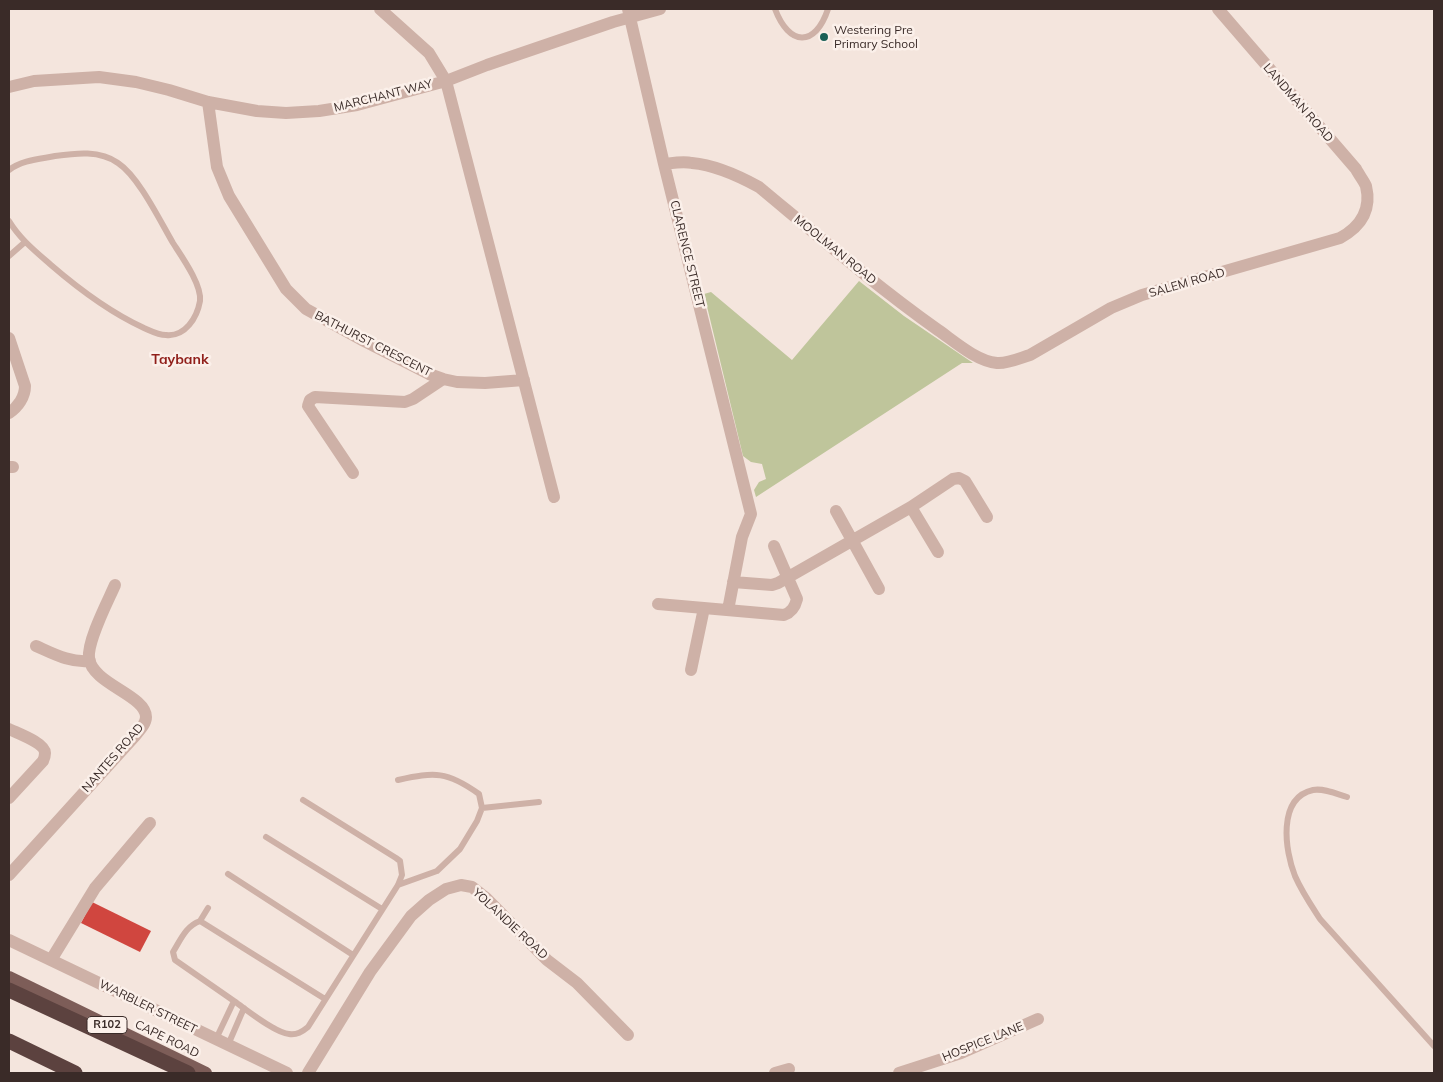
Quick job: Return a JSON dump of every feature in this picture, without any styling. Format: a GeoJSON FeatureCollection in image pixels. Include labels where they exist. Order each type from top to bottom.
{"type":"FeatureCollection","features":[{"type":"Feature","properties":{"kind":"highway"},"geometry":{"type":"LineString","coordinates":[[9,990],[188,1073]]}},
{"type":"Feature","properties":{"kind":"highway"},"geometry":{"type":"LineString","coordinates":[[9,1041],[75,1073]]}},
{"type":"Feature","properties":{"kind":"main road","name":"CAPE ROAD"},"geometry":{"type":"LineString","coordinates":[[9,977],[206,1073]]}},
{"type":"Feature","properties":{"kind":"street"},"geometry":{"type":"LineString","coordinates":[[380,9],[429,53],[446,81],[554,497]]}},
{"type":"Feature","properties":{"kind":"street","name":"MARCHANT WAY"},"geometry":{"type":"LineString","coordinates":[[9,87],[34,81],[99,77],[136,82],[208,102],[257,110],[286,113],[319,111],[357,105],[446,81],[629,13],[660,9]]}},
{"type":"Feature","properties":{"kind":"street","name":"LANDMAN ROAD"},"geometry":{"type":"LineString","coordinates":[[1218,9],[1356,169],[1366,185],[1368,202]]}},
{"type":"Feature","properties":{"kind":"street","name":"CLARENCE STREET"},"geometry":{"type":"LineString","coordinates":[[629,13],[664,164],[751,514],[742,537],[728,610]]}},
{"type":"Feature","properties":{"kind":"street","name":"BATHURST CRESCENT"},"geometry":{"type":"LineString","coordinates":[[208,102],[218,167],[225,188],[286,289],[295,300],[306,309],[356,337],[443,379],[458,382],[485,383],[524,380]]}},
{"type":"Feature","properties":{"kind":"street","name":"MOOLMAN ROAD"},"geometry":{"type":"LineString","coordinates":[[664,164],[692,162],[743,178],[759,188],[902,305],[965,350],[997,364]]}},
{"type":"Feature","properties":{"kind":"street","name":"SALEM ROAD"},"geometry":{"type":"LineString","coordinates":[[997,364],[1016,360],[1030,354],[1111,308],[1142,295],[1340,238],[1353,231],[1362,221],[1368,202]]}},
{"type":"Feature","properties":{"kind":"street"},"geometry":{"type":"LineString","coordinates":[[9,338],[25,386],[25,394],[15,409],[9,413]]}},
{"type":"Feature","properties":{"kind":"street"},"geometry":{"type":"LineString","coordinates":[[353,474],[308,406],[310,400],[315,397],[406,402],[413,400],[443,379]]}},
{"type":"Feature","properties":{"kind":"street"},"geometry":{"type":"LineString","coordinates":[[733,582],[772,585],[788,579],[959,478],[965,480],[987,518]]}},
{"type":"Feature","properties":{"kind":"street"},"geometry":{"type":"LineString","coordinates":[[911,506],[938,552]]}},
{"type":"Feature","properties":{"kind":"street"},"geometry":{"type":"LineString","coordinates":[[836,511],[879,589]]}},
{"type":"Feature","properties":{"kind":"street"},"geometry":{"type":"LineString","coordinates":[[658,604],[784,616],[790,613],[796,606],[798,598],[774,546]]}},
{"type":"Feature","properties":{"kind":"street"},"geometry":{"type":"LineString","coordinates":[[36,646],[67,660],[90,662],[89,652],[93,637],[115,585]]}},
{"type":"Feature","properties":{"kind":"street"},"geometry":{"type":"LineString","coordinates":[[692,670],[704,608]]}},
{"type":"Feature","properties":{"kind":"street","name":"NANTES ROAD"},"geometry":{"type":"LineString","coordinates":[[9,875],[134,736],[146,720],[145,711],[142,706],[100,676],[90,662]]}},
{"type":"Feature","properties":{"kind":"street"},"geometry":{"type":"LineString","coordinates":[[9,728],[40,744],[46,754],[43,760],[9,798]]}},
{"type":"Feature","properties":{"kind":"street"},"geometry":{"type":"LineString","coordinates":[[51,960],[94,888],[150,823]]}},
{"type":"Feature","properties":{"kind":"street","name":"YOLANDIE ROAD"},"geometry":{"type":"LineString","coordinates":[[308,1073],[370,972],[411,916],[429,900],[446,889],[460,885],[472,887],[486,898],[547,960],[577,983],[628,1036]]}},
{"type":"Feature","properties":{"kind":"street","name":"WARBLER STREET"},"geometry":{"type":"LineString","coordinates":[[9,940],[287,1073]]}},
{"type":"Feature","properties":{"kind":"street","name":"HOSPICE LANE"},"geometry":{"type":"LineString","coordinates":[[899,1073],[961,1053],[1038,1019]]}},
{"type":"Feature","properties":{"kind":"street"},"geometry":{"type":"LineString","coordinates":[[775,1073],[789,1069]]}},
{"type":"Feature","properties":{"kind":"lane"},"geometry":{"type":"LineString","coordinates":[[775,9],[783,26],[794,36],[800,37],[807,37],[816,31],[828,9]]}},
{"type":"Feature","properties":{"kind":"lane"},"geometry":{"type":"LineString","coordinates":[[9,170],[20,163],[68,154],[88,153],[106,157],[126,169],[146,198],[198,287],[200,302],[193,320],[187,329],[172,335],[164,335],[131,322],[108,310],[86,294],[25,242],[9,221]]}},
{"type":"Feature","properties":{"kind":"lane"},"geometry":{"type":"LineString","coordinates":[[9,256],[25,242]]}},
{"type":"Feature","properties":{"kind":"lane"},"geometry":{"type":"LineString","coordinates":[[398,780],[422,774],[443,774],[462,782],[479,794],[482,808],[477,821],[460,849],[437,872],[398,884]]}},
{"type":"Feature","properties":{"kind":"lane"},"geometry":{"type":"LineString","coordinates":[[1347,796],[1323,790],[1314,790],[1304,793],[1297,799],[1290,811],[1286,825],[1286,841],[1295,875],[1320,919],[1434,1046]]}},
{"type":"Feature","properties":{"kind":"lane"},"geometry":{"type":"LineString","coordinates":[[208,908],[200,921],[187,929],[173,952],[175,960],[280,1031],[287,1034],[296,1034],[308,1027],[402,875],[400,861],[304,800]]}},
{"type":"Feature","properties":{"kind":"lane"},"geometry":{"type":"LineString","coordinates":[[482,808],[539,802]]}},
{"type":"Feature","properties":{"kind":"lane"},"geometry":{"type":"LineString","coordinates":[[266,837],[382,909]]}},
{"type":"Feature","properties":{"kind":"lane"},"geometry":{"type":"LineString","coordinates":[[228,874],[353,955]]}},
{"type":"Feature","properties":{"kind":"lane"},"geometry":{"type":"LineString","coordinates":[[200,921],[325,999]]}},
{"type":"Feature","properties":{"kind":"lane"},"geometry":{"type":"LineString","coordinates":[[216,1039],[234,1001]]}},
{"type":"Feature","properties":{"kind":"lane"},"geometry":{"type":"LineString","coordinates":[[228,1045],[244,1008]]}},
{"type":"Feature","properties":{"kind":"green space"},"geometry":{"type":"Polygon","coordinates":[[[859,281],[904,316],[973,363],[962,363],[756,497],[754,490],[759,482],[766,479],[762,464],[751,462],[743,456],[704,294],[711,292],[792,360],[859,281]]]}},
{"type":"Feature","properties":{"kind":"building"},"geometry":{"type":"Polygon","coordinates":[[[92,902],[151,931],[140,952],[81,923],[92,902]]]}},
{"type":"Feature","properties":{"kind":"place","name":"Westering Pre Primary School"},"geometry":{"type":"Point","coordinates":[824,37]}},
{"type":"Feature","properties":{"kind":"district","name":"Taybank"},"geometry":{"type":"Point","coordinates":[180,360]}}]}
